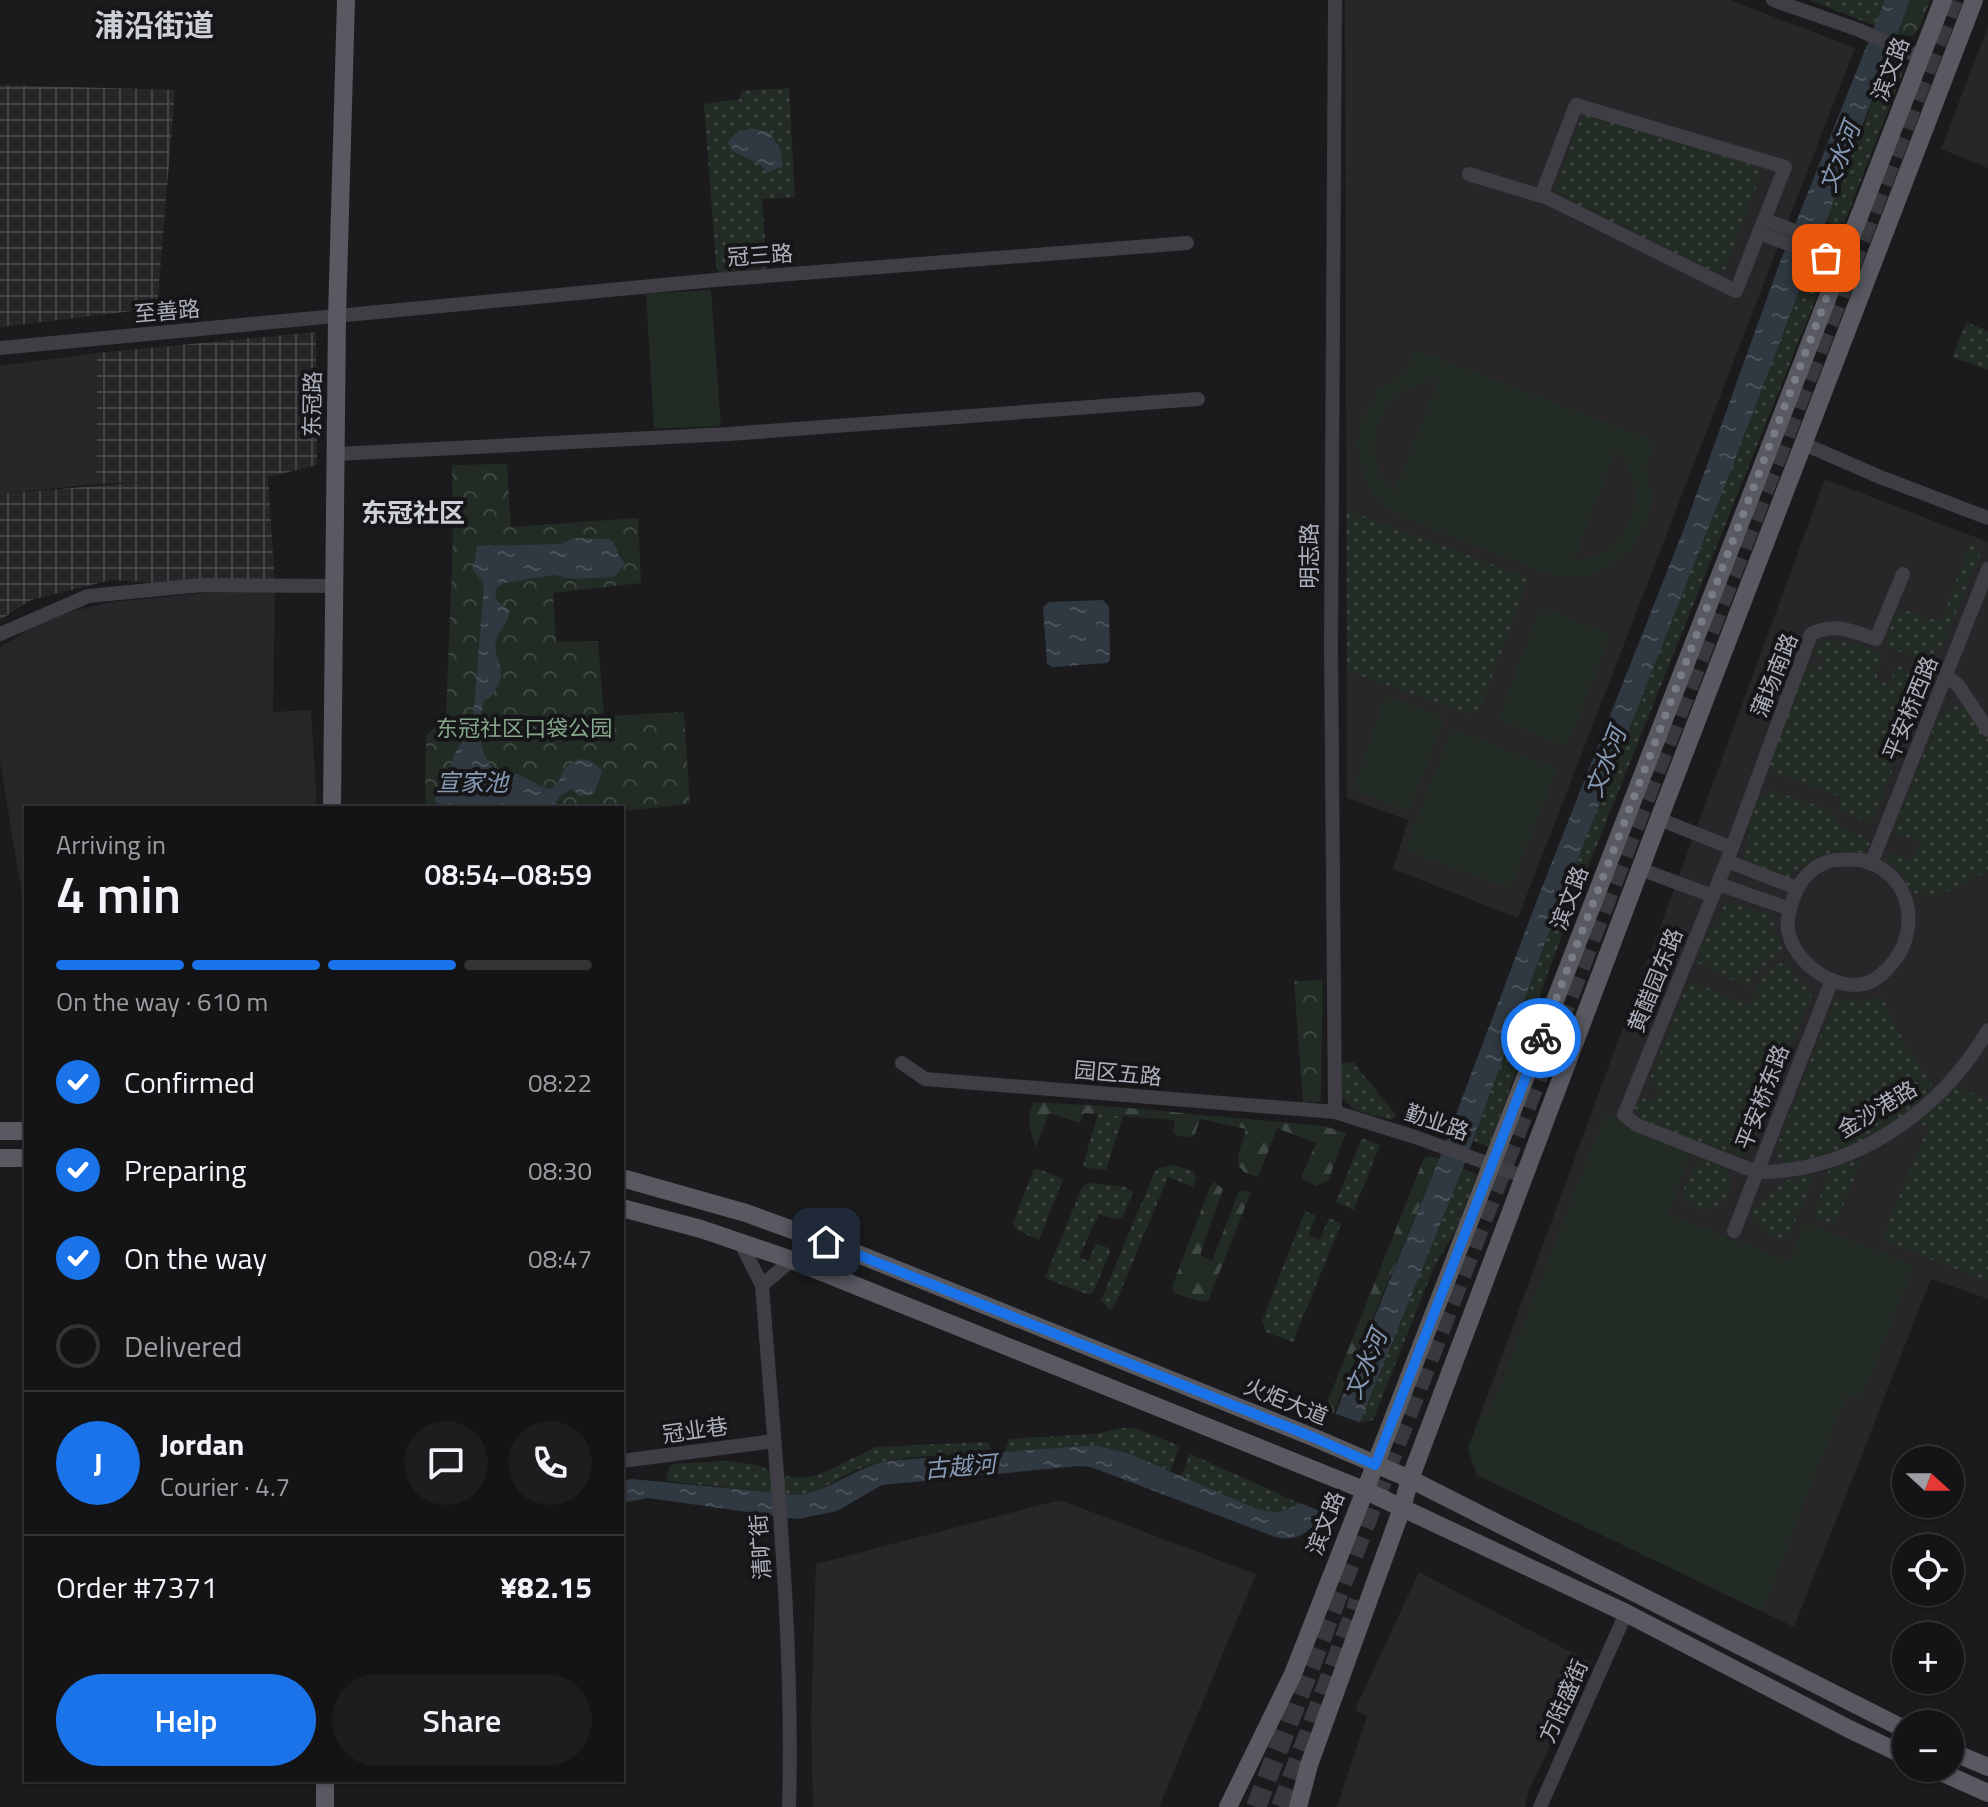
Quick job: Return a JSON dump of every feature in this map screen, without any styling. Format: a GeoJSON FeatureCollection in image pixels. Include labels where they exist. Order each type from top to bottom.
{"type":"FeatureCollection","features":[{"type":"Feature","properties":{"kind":"main road","name":"东冠路"},"geometry":{"type":"LineString","coordinates":[[332,806],[337,317],[346,0]]}},
{"type":"Feature","properties":{"kind":"main road","name":"滨文路"},"geometry":{"type":"LineString","coordinates":[[1228,1807],[1293,1674],[1375,1465],[1485,1162],[1912,53],[1943,0]]}},
{"type":"Feature","properties":{"kind":"main road"},"geometry":{"type":"LineString","coordinates":[[1298,1807],[1309,1765],[1410,1479],[1659,819],[1974,0]]}},
{"type":"Feature","properties":{"kind":"main road"},"geometry":{"type":"LineString","coordinates":[[0,1131],[24,1131]]}},
{"type":"Feature","properties":{"kind":"main road"},"geometry":{"type":"LineString","coordinates":[[0,1158],[24,1158]]}},
{"type":"Feature","properties":{"kind":"main road","name":"火炬大道"},"geometry":{"type":"LineString","coordinates":[[624,1179],[746,1213],[901,1271],[1315,1438],[1410,1479],[1892,1723]]}},
{"type":"Feature","properties":{"kind":"main road"},"geometry":{"type":"LineString","coordinates":[[624,1209],[792,1260],[1344,1481],[1626,1613],[1892,1749]]}},
{"type":"Feature","properties":{"kind":"main road"},"geometry":{"type":"LineString","coordinates":[[889,1298],[900,1290],[901,1271]]}},
{"type":"Feature","properties":{"kind":"main road"},"geometry":{"type":"LineString","coordinates":[[1964,1757],[1988,1767]]}},
{"type":"Feature","properties":{"kind":"main road"},"geometry":{"type":"LineString","coordinates":[[325,1782],[325,1807]]}},
{"type":"Feature","properties":{"kind":"main road"},"geometry":{"type":"LineString","coordinates":[[1963,1782],[1988,1793]]}},
{"type":"Feature","properties":{"kind":"street","name":"明志路"},"geometry":{"type":"LineString","coordinates":[[1335,0],[1331,661],[1335,1112]]}},
{"type":"Feature","properties":{"kind":"street"},"geometry":{"type":"LineString","coordinates":[[1773,0],[1859,30],[1912,53]]}},
{"type":"Feature","properties":{"kind":"street"},"geometry":{"type":"LineString","coordinates":[[1469,174],[1541,196],[1601,222],[1736,291],[1768,229],[1785,167],[1576,105],[1541,196]]}},
{"type":"Feature","properties":{"kind":"street"},"geometry":{"type":"LineString","coordinates":[[1768,229],[1835,254]]}},
{"type":"Feature","properties":{"kind":"street","name":"冠三路"},"geometry":{"type":"LineString","coordinates":[[337,317],[715,280],[1187,243]]}},
{"type":"Feature","properties":{"kind":"street","name":"至善路"},"geometry":{"type":"LineString","coordinates":[[0,348],[337,317]]}},
{"type":"Feature","properties":{"kind":"street"},"geometry":{"type":"LineString","coordinates":[[336,454],[729,434],[1198,399]]}},
{"type":"Feature","properties":{"kind":"street"},"geometry":{"type":"LineString","coordinates":[[1804,444],[1988,518]]}},
{"type":"Feature","properties":{"kind":"street","name":"平安桥西路"},"geometry":{"type":"LineString","coordinates":[[1871,864],[1988,569]]}},
{"type":"Feature","properties":{"kind":"street","name":"蒲场南路"},"geometry":{"type":"LineString","coordinates":[[1730,854],[1811,634],[1826,627],[1843,628],[1876,639],[1903,574]]}},
{"type":"Feature","properties":{"kind":"street"},"geometry":{"type":"LineString","coordinates":[[0,634],[88,596],[202,585],[335,586]]}},
{"type":"Feature","properties":{"kind":"street"},"geometry":{"type":"LineString","coordinates":[[1947,676],[1958,685],[1988,730]]}},
{"type":"Feature","properties":{"kind":"street"},"geometry":{"type":"LineString","coordinates":[[1659,819],[1797,888]]}},
{"type":"Feature","properties":{"kind":"street","name":"黄醋园东路"},"geometry":{"type":"LineString","coordinates":[[1730,854],[1624,1115],[1637,1125],[1757,1172]]}},
{"type":"Feature","properties":{"kind":"street"},"geometry":{"type":"LineString","coordinates":[[1864,860],[1888,872],[1907,898],[1909,917],[1907,933],[1896,958],[1867,983],[1832,980],[1801,958],[1793,945],[1787,928],[1797,888],[1820,863],[1864,860]]}},
{"type":"Feature","properties":{"kind":"street"},"geometry":{"type":"LineString","coordinates":[[1640,869],[1790,909]]}},
{"type":"Feature","properties":{"kind":"street","name":"平安桥东路"},"geometry":{"type":"LineString","coordinates":[[1734,1231],[1832,980]]}},
{"type":"Feature","properties":{"kind":"street","name":"金沙港路"},"geometry":{"type":"LineString","coordinates":[[1757,1172],[1778,1172],[1825,1162],[1866,1147],[1936,1099],[1988,1030]]}},
{"type":"Feature","properties":{"kind":"street","name":"园区五路"},"geometry":{"type":"LineString","coordinates":[[902,1063],[925,1079],[1335,1112]]}},
{"type":"Feature","properties":{"kind":"street","name":"勤业路"},"geometry":{"type":"LineString","coordinates":[[1335,1112],[1525,1177]]}},
{"type":"Feature","properties":{"kind":"street","name":"清旷街"},"geometry":{"type":"LineString","coordinates":[[740,1242],[762,1285],[781,1528],[791,1740],[789,1807]]}},
{"type":"Feature","properties":{"kind":"street"},"geometry":{"type":"LineString","coordinates":[[762,1285],[792,1260]]}},
{"type":"Feature","properties":{"kind":"street","name":"冠业巷"},"geometry":{"type":"LineString","coordinates":[[624,1461],[774,1441]]}},
{"type":"Feature","properties":{"kind":"street","name":"方陆盛街"},"geometry":{"type":"LineString","coordinates":[[1540,1807],[1626,1613]]}},
{"type":"Feature","properties":{"kind":"shaded area"},"geometry":{"type":"Polygon","coordinates":[[[1345,0],[1730,0],[1855,48],[1518,918],[1393,869],[1408,820],[1347,798],[1345,0]]]}},
{"type":"Feature","properties":{"kind":"shaded area"},"geometry":{"type":"Polygon","coordinates":[[[1988,27],[1988,168],[1941,149],[1988,27]]]}},
{"type":"Feature","properties":{"kind":"shaded area"},"geometry":{"type":"Polygon","coordinates":[[[0,85],[175,90],[157,308],[0,327],[0,85]]]}},
{"type":"Feature","properties":{"kind":"shaded area"},"geometry":{"type":"Polygon","coordinates":[[[316,332],[317,465],[268,477],[275,586],[111,580],[31,600],[0,620],[0,494],[145,482],[96,484],[97,353],[316,332]]]}},
{"type":"Feature","properties":{"kind":"shaded area"},"geometry":{"type":"Polygon","coordinates":[[[97,353],[96,484],[0,494],[0,366],[97,353]]]}},
{"type":"Feature","properties":{"kind":"shaded area"},"geometry":{"type":"Polygon","coordinates":[[[1825,479],[1988,542],[1988,1299],[1931,1279],[1794,1627],[1477,1475],[1468,1448],[1825,479]]]}},
{"type":"Feature","properties":{"kind":"shaded area"},"geometry":{"type":"Polygon","coordinates":[[[275,586],[273,712],[311,710],[317,806],[24,806],[22,896],[0,760],[0,647],[54,615],[112,602],[275,586]]]}},
{"type":"Feature","properties":{"kind":"shaded area"},"geometry":{"type":"Polygon","coordinates":[[[1060,1500],[1256,1574],[1159,1807],[813,1807],[811,1718],[816,1564],[1060,1500]]]}},
{"type":"Feature","properties":{"kind":"shaded area"},"geometry":{"type":"Polygon","coordinates":[[[1419,1572],[1592,1663],[1529,1789],[1525,1807],[1337,1807],[1367,1716],[1355,1710],[1419,1572]]]}},
{"type":"Feature","properties":{"kind":"green space"},"geometry":{"type":"Polygon","coordinates":[[[1809,0],[1885,0],[1876,26],[1809,0]]]}},
{"type":"Feature","properties":{"kind":"green space"},"geometry":{"type":"Polygon","coordinates":[[[1910,0],[1930,0],[1919,29],[1913,36],[1896,34],[1910,0]]]}},
{"type":"Feature","properties":{"kind":"green space"},"geometry":{"type":"Polygon","coordinates":[[[1889,52],[1899,55],[1905,67],[1845,221],[1837,225],[1825,221],[1861,134],[1889,52]]]}},
{"type":"Feature","properties":{"kind":"green space"},"geometry":{"type":"Polygon","coordinates":[[[789,88],[795,197],[762,199],[767,268],[719,273],[704,104],[740,99],[741,91],[789,88]]]}},
{"type":"Feature","properties":{"kind":"green space"},"geometry":{"type":"Polygon","coordinates":[[[1583,113],[1753,165],[1761,173],[1725,270],[1718,274],[1553,193],[1583,113]]]}},
{"type":"Feature","properties":{"kind":"green space"},"geometry":{"type":"Polygon","coordinates":[[[1807,271],[1825,276],[1584,877],[1535,1007],[1525,1046],[1489,1147],[1473,1141],[1549,932],[1807,271]]]}},
{"type":"Feature","properties":{"kind":"green space"},"geometry":{"type":"Polygon","coordinates":[[[711,290],[721,426],[654,429],[646,294],[711,290]]]}},
{"type":"Feature","properties":{"kind":"green space"},"geometry":{"type":"Polygon","coordinates":[[[1966,322],[1988,331],[1988,370],[1952,357],[1966,322]]]}},
{"type":"Feature","properties":{"kind":"green space"},"geometry":{"type":"Polygon","coordinates":[[[1414,349],[1655,441],[1646,465],[1652,495],[1649,519],[1631,551],[1612,566],[1590,576],[1566,578],[1542,572],[1398,516],[1379,501],[1365,481],[1357,446],[1360,422],[1378,390],[1406,371],[1414,349]],[[1438,382],[1417,385],[1401,394],[1388,407],[1379,423],[1375,441],[1376,459],[1382,477],[1394,493],[1438,382]],[[1616,450],[1574,560],[1593,556],[1610,547],[1631,519],[1635,502],[1634,484],[1628,466],[1616,450]]]}},
{"type":"Feature","properties":{"kind":"green space","name":"东冠社区口袋公园"},"geometry":{"type":"Polygon","coordinates":[[[507,464],[511,527],[638,518],[641,583],[553,593],[556,642],[598,641],[604,716],[684,712],[690,804],[624,811],[624,806],[425,806],[426,736],[446,714],[453,538],[452,465],[507,464]]]}},
{"type":"Feature","properties":{"kind":"green space"},"geometry":{"type":"Polygon","coordinates":[[[1347,510],[1529,578],[1480,708],[1472,715],[1347,671],[1347,510]]]}},
{"type":"Feature","properties":{"kind":"green space"},"geometry":{"type":"Polygon","coordinates":[[[1971,541],[1981,552],[1941,650],[1919,660],[1887,646],[1885,640],[1897,611],[1902,609],[1941,622],[1971,541]]]}},
{"type":"Feature","properties":{"kind":"green space"},"geometry":{"type":"Polygon","coordinates":[[[1540,607],[1611,634],[1567,747],[1498,720],[1540,607]]]}},
{"type":"Feature","properties":{"kind":"green space"},"geometry":{"type":"Polygon","coordinates":[[[1824,640],[1855,644],[1884,654],[1876,679],[1890,685],[1896,665],[1912,671],[1920,697],[1872,824],[1839,810],[1841,797],[1772,772],[1770,762],[1805,668],[1812,664],[1823,667],[1825,660],[1811,654],[1824,640]]]}},
{"type":"Feature","properties":{"kind":"green space"},"geometry":{"type":"Polygon","coordinates":[[[1386,695],[1445,717],[1409,812],[1353,790],[1386,695]]]}},
{"type":"Feature","properties":{"kind":"green space"},"geometry":{"type":"Polygon","coordinates":[[[1952,705],[1964,708],[1973,715],[1988,736],[1988,871],[1938,896],[1911,893],[1902,875],[1884,858],[1887,852],[1912,860],[1920,841],[1892,833],[1937,720],[1952,705]]]}},
{"type":"Feature","properties":{"kind":"green space"},"geometry":{"type":"Polygon","coordinates":[[[1452,728],[1557,769],[1510,889],[1405,850],[1452,728]]]}},
{"type":"Feature","properties":{"kind":"green space"},"geometry":{"type":"Polygon","coordinates":[[[1771,790],[1834,811],[1840,827],[1861,835],[1870,843],[1866,853],[1836,850],[1793,872],[1787,880],[1746,862],[1743,857],[1751,830],[1748,827],[1757,800],[1771,790]]]}},
{"type":"Feature","properties":{"kind":"green space"},"geometry":{"type":"Polygon","coordinates":[[[1726,901],[1773,915],[1775,931],[1783,949],[1755,975],[1748,987],[1696,962],[1710,926],[1715,926],[1726,901]]]}},
{"type":"Feature","properties":{"kind":"green space"},"geometry":{"type":"Polygon","coordinates":[[[1782,962],[1789,965],[1793,975],[1813,991],[1756,1145],[1738,1156],[1645,1124],[1634,1109],[1639,1098],[1653,1100],[1658,1089],[1650,1084],[1651,1076],[1687,985],[1696,983],[1749,1005],[1764,975],[1782,962]]]}},
{"type":"Feature","properties":{"kind":"green space"},"geometry":{"type":"Polygon","coordinates":[[[1323,980],[1321,1102],[1303,1102],[1294,981],[1323,980]]]}},
{"type":"Feature","properties":{"kind":"green space"},"geometry":{"type":"Polygon","coordinates":[[[1882,996],[1896,1028],[1936,1092],[1866,1143],[1797,1164],[1787,1164],[1778,1157],[1776,1148],[1835,999],[1865,1001],[1882,996]]]}},
{"type":"Feature","properties":{"kind":"green space"},"geometry":{"type":"Polygon","coordinates":[[[1353,1062],[1396,1115],[1392,1120],[1355,1110],[1342,1098],[1341,1063],[1353,1062]]]}},
{"type":"Feature","properties":{"kind":"green space"},"geometry":{"type":"Polygon","coordinates":[[[1954,1085],[1988,1100],[1988,1281],[1881,1240],[1928,1127],[1917,1122],[1954,1085]]]}},
{"type":"Feature","properties":{"kind":"green space"},"geometry":{"type":"Polygon","coordinates":[[[1034,1102],[1324,1126],[1346,1133],[1328,1181],[1316,1186],[1301,1178],[1316,1143],[1277,1128],[1258,1177],[1244,1172],[1238,1165],[1246,1129],[1200,1119],[1194,1137],[1177,1136],[1173,1132],[1175,1120],[1084,1113],[1080,1123],[1049,1113],[1036,1147],[1030,1124],[1034,1102]]]}},
{"type":"Feature","properties":{"kind":"green space"},"geometry":{"type":"Polygon","coordinates":[[[1098,1114],[1123,1116],[1106,1170],[1083,1165],[1098,1114]]]}},
{"type":"Feature","properties":{"kind":"green space"},"geometry":{"type":"Polygon","coordinates":[[[1605,1114],[1693,1148],[1668,1214],[1789,1261],[1804,1222],[1914,1265],[1861,1400],[1846,1395],[1762,1612],[1477,1475],[1468,1448],[1481,1414],[1488,1416],[1605,1114]]]}},
{"type":"Feature","properties":{"kind":"green space"},"geometry":{"type":"Polygon","coordinates":[[[1361,1140],[1380,1145],[1354,1210],[1336,1202],[1361,1140]]]}},
{"type":"Feature","properties":{"kind":"green space"},"geometry":{"type":"Polygon","coordinates":[[[1700,1157],[1727,1168],[1731,1184],[1724,1201],[1703,1211],[1684,1202],[1682,1193],[1700,1157]]]}},
{"type":"Feature","properties":{"kind":"green space"},"geometry":{"type":"Polygon","coordinates":[[[1424,1158],[1439,1159],[1333,1414],[1326,1411],[1327,1403],[1424,1158]]]}},
{"type":"Feature","properties":{"kind":"green space"},"geometry":{"type":"Polygon","coordinates":[[[1859,1159],[1861,1162],[1835,1225],[1814,1216],[1829,1170],[1859,1159]]]}},
{"type":"Feature","properties":{"kind":"green space"},"geometry":{"type":"Polygon","coordinates":[[[1173,1165],[1196,1175],[1193,1187],[1168,1177],[1114,1307],[1110,1310],[1101,1300],[1154,1173],[1158,1168],[1173,1165]]]}},
{"type":"Feature","properties":{"kind":"green space"},"geometry":{"type":"Polygon","coordinates":[[[1463,1168],[1477,1175],[1455,1232],[1434,1267],[1373,1420],[1357,1423],[1463,1168]]]}},
{"type":"Feature","properties":{"kind":"green space"},"geometry":{"type":"Polygon","coordinates":[[[1034,1169],[1063,1179],[1039,1240],[1016,1230],[1013,1223],[1034,1169]]]}},
{"type":"Feature","properties":{"kind":"green space"},"geometry":{"type":"Polygon","coordinates":[[[1816,1173],[1788,1238],[1773,1236],[1751,1219],[1751,1211],[1785,1181],[1816,1173]]]}},
{"type":"Feature","properties":{"kind":"green space"},"geometry":{"type":"Polygon","coordinates":[[[1214,1182],[1223,1189],[1200,1255],[1212,1261],[1239,1191],[1251,1192],[1208,1301],[1201,1302],[1174,1293],[1172,1287],[1214,1182]]]}},
{"type":"Feature","properties":{"kind":"green space"},"geometry":{"type":"Polygon","coordinates":[[[1089,1183],[1125,1187],[1133,1191],[1123,1217],[1113,1219],[1099,1214],[1079,1257],[1088,1261],[1096,1244],[1109,1248],[1093,1293],[1089,1295],[1045,1278],[1082,1187],[1089,1183]]]}},
{"type":"Feature","properties":{"kind":"green space"},"geometry":{"type":"Polygon","coordinates":[[[1305,1211],[1316,1216],[1309,1236],[1320,1239],[1329,1218],[1341,1224],[1293,1342],[1266,1332],[1262,1321],[1305,1211]]]}},
{"type":"Feature","properties":{"kind":"green space"},"geometry":{"type":"Polygon","coordinates":[[[1134,1428],[1180,1446],[1170,1471],[1130,1454],[1096,1445],[1005,1452],[1009,1439],[1095,1434],[1134,1428]]]}},
{"type":"Feature","properties":{"kind":"green space"},"geometry":{"type":"Polygon","coordinates":[[[990,1444],[991,1453],[911,1457],[879,1462],[816,1490],[797,1495],[667,1481],[667,1472],[672,1464],[727,1461],[757,1465],[784,1476],[802,1478],[821,1474],[876,1447],[990,1444]]]}},
{"type":"Feature","properties":{"kind":"green space"},"geometry":{"type":"Polygon","coordinates":[[[1190,1454],[1299,1503],[1276,1513],[1228,1499],[1181,1476],[1190,1454]]]}},
{"type":"Feature","properties":{"kind":"water"},"geometry":{"type":"Polygon","coordinates":[[[1885,0],[1910,0],[1726,483],[1549,932],[1463,1168],[1323,1513],[1313,1525],[1297,1537],[1275,1537],[1091,1467],[1079,1466],[882,1485],[837,1511],[798,1519],[648,1498],[624,1503],[624,1481],[632,1479],[797,1495],[820,1489],[886,1461],[1096,1445],[1130,1454],[1257,1509],[1279,1512],[1299,1503],[1439,1159],[1539,895],[1685,526],[1780,262],[1885,0]]]}},
{"type":"Feature","properties":{"kind":"water"},"geometry":{"type":"Polygon","coordinates":[[[751,128],[769,132],[780,148],[783,166],[768,173],[761,165],[732,151],[728,142],[736,133],[751,128]]]}},
{"type":"Feature","properties":{"kind":"water","name":"宣家池"},"geometry":{"type":"Polygon","coordinates":[[[575,538],[608,539],[614,542],[625,564],[614,577],[573,579],[554,575],[504,583],[497,587],[496,598],[509,610],[509,615],[496,641],[501,675],[490,698],[484,700],[480,738],[485,757],[498,770],[551,789],[572,762],[582,759],[591,761],[602,772],[594,794],[579,796],[572,789],[559,797],[554,806],[444,806],[435,802],[438,784],[449,772],[454,755],[473,720],[484,584],[473,570],[477,546],[561,544],[575,538]]]}},
{"type":"Feature","properties":{"kind":"water"},"geometry":{"type":"Polygon","coordinates":[[[1103,600],[1109,607],[1110,660],[1107,663],[1053,667],[1047,664],[1043,607],[1049,602],[1103,600]]]}},
{"type":"Feature","properties":{"kind":"pier"},"geometry":{"type":"Polygon","coordinates":[[[1330,1412],[1362,1423],[1327,1514],[1295,1501],[1330,1412]]]}},
{"type":"Feature","properties":{"kind":"tunnel"},"geometry":{"type":"LineString","coordinates":[[1256,1807],[1953,0]]}},
{"type":"Feature","properties":{"kind":"tunnel"},"geometry":{"type":"LineString","coordinates":[[1281,1807],[1359,1601]]}},
{"type":"Feature","properties":{"kind":"way so far"},"geometry":{"type":"LineString","coordinates":[[1541,1038],[1840,263],[1826,258]]}},
{"type":"Feature","properties":{"kind":"district","name":"浦沿街道"},"geometry":{"type":"Point","coordinates":[154,25]}},
{"type":"Feature","properties":{"kind":"district","name":"东冠社区"},"geometry":{"type":"Point","coordinates":[413,512]}},
{"type":"Feature","properties":{"kind":"route"},"geometry":{"type":"LineString","coordinates":[[826,1242],[1315,1438],[1375,1465],[1541,1038]]}},
{"type":"Feature","properties":{"kind":"water label","name":"文水河"},"geometry":{"type":"Point","coordinates":[1839,157]}},
{"type":"Feature","properties":{"kind":"water label","name":"文水河"},"geometry":{"type":"Point","coordinates":[1605,762]}},
{"type":"Feature","properties":{"kind":"water label","name":"文水河"},"geometry":{"type":"Point","coordinates":[1365,1364]}},
{"type":"Feature","properties":{"kind":"water label","name":"古越河"},"geometry":{"type":"Point","coordinates":[960,1466]}}]}
